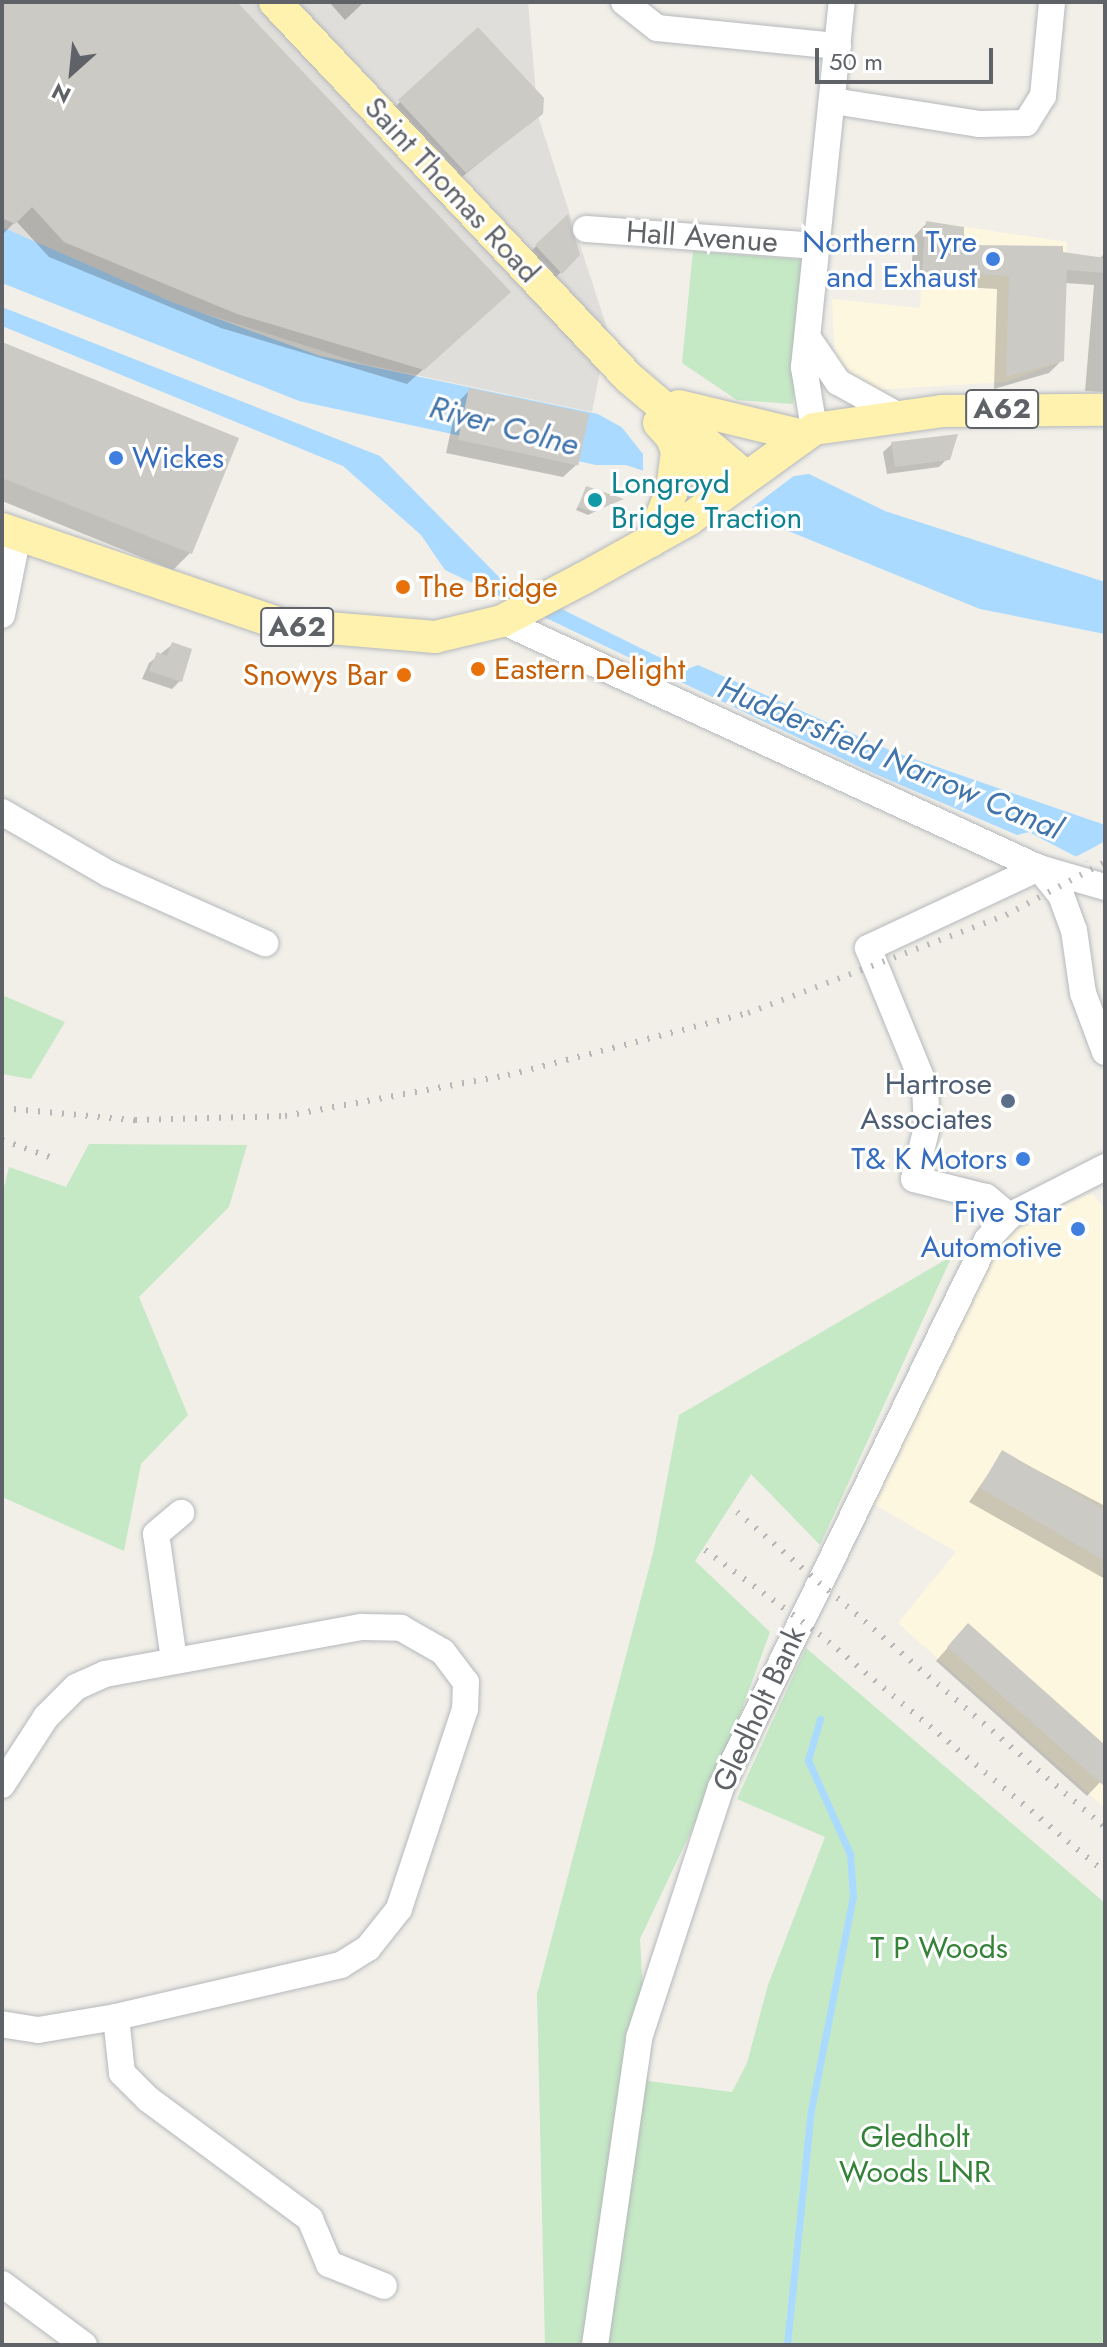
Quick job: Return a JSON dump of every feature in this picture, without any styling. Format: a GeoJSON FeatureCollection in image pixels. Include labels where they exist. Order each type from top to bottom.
{"type":"FeatureCollection","features":[{"type":"Feature","properties":{"kind":"main road","name":"Saint Thomas Road"},"geometry":{"type":"LineString","coordinates":[[275,2],[638,386],[713,447],[735,483]]}},
{"type":"Feature","properties":{"kind":"main road","name":"Saint Thomas Road"},"geometry":{"type":"LineString","coordinates":[[638,386],[637,399],[671,435],[735,483]]}},
{"type":"Feature","properties":{"kind":"main road"},"geometry":{"type":"LineString","coordinates":[[638,386],[716,421],[807,432]]}},
{"type":"Feature","properties":{"kind":"main road","name":"A62"},"geometry":{"type":"LineString","coordinates":[[7,539],[293,626],[435,637],[508,617],[651,541],[807,432],[899,416],[1105,410]]}},
{"type":"Feature","properties":{"kind":"main road"},"geometry":{"type":"LineString","coordinates":[[651,541],[672,491],[677,451],[671,435]]}},
{"type":"Feature","properties":{"kind":"street"},"geometry":{"type":"LineString","coordinates":[[624,2],[657,28],[838,46]]}},
{"type":"Feature","properties":{"kind":"street"},"geometry":{"type":"LineString","coordinates":[[807,432],[805,407],[817,246],[842,2]]}},
{"type":"Feature","properties":{"kind":"street"},"geometry":{"type":"LineString","coordinates":[[833,101],[980,124],[1026,123],[1043,96],[1052,2]]}},
{"type":"Feature","properties":{"kind":"street","name":"Hall Avenue"},"geometry":{"type":"LineString","coordinates":[[586,229],[817,246]]}},
{"type":"Feature","properties":{"kind":"street"},"geometry":{"type":"LineString","coordinates":[[810,341],[838,382],[899,416]]}},
{"type":"Feature","properties":{"kind":"street"},"geometry":{"type":"LineString","coordinates":[[2,615],[7,539]]}},
{"type":"Feature","properties":{"kind":"street"},"geometry":{"type":"LineString","coordinates":[[508,617],[1039,868],[1105,887]]}},
{"type":"Feature","properties":{"kind":"street"},"geometry":{"type":"LineString","coordinates":[[2,812],[109,874],[265,943]]}},
{"type":"Feature","properties":{"kind":"street"},"geometry":{"type":"LineString","coordinates":[[1039,868],[1061,895],[1074,930],[1083,993],[1105,1052]]}},
{"type":"Feature","properties":{"kind":"street"},"geometry":{"type":"LineString","coordinates":[[1009,1216],[986,1197],[914,1179],[927,1127],[925,1087],[868,948],[1039,868]]}},
{"type":"Feature","properties":{"kind":"street","name":"Gledholt Bank"},"geometry":{"type":"LineString","coordinates":[[595,2345],[639,2038],[682,1890],[721,1787],[965,1276],[1009,1216],[1102,1177]]}},
{"type":"Feature","properties":{"kind":"street"},"geometry":{"type":"LineString","coordinates":[[174,1660],[156,1534],[181,1513]]}},
{"type":"Feature","properties":{"kind":"street"},"geometry":{"type":"LineString","coordinates":[[2,1785],[46,1717],[76,1687],[174,1660],[362,1627],[401,1628],[456,1664],[466,1682],[465,1709],[399,1909],[368,1948],[341,1965],[116,2017],[38,2030],[2,2024]]}},
{"type":"Feature","properties":{"kind":"street"},"geometry":{"type":"LineString","coordinates":[[116,2017],[122,2073],[310,2219],[329,2264],[384,2286]]}},
{"type":"Feature","properties":{"kind":"street"},"geometry":{"type":"LineString","coordinates":[[2,2284],[84,2345]]}},
{"type":"Feature","properties":{"kind":"shaded area"},"geometry":{"type":"Polygon","coordinates":[[[2,2],[528,2],[538,116],[608,331],[592,412],[363,364],[184,307],[2,234],[2,2]]]}},
{"type":"Feature","properties":{"kind":"shaded area"},"geometry":{"type":"Polygon","coordinates":[[[926,221],[1067,242],[1064,361],[1006,382],[872,390],[835,363],[832,299],[920,308],[926,221]]]}},
{"type":"Feature","properties":{"kind":"shaded area"},"geometry":{"type":"Polygon","coordinates":[[[1092,1193],[1105,1209],[1105,1808],[898,1623],[956,1552],[862,1497],[997,1251],[1017,1225],[1092,1193]]]}},
{"type":"Feature","properties":{"kind":"green space"},"geometry":{"type":"Polygon","coordinates":[[[693,251],[805,260],[793,404],[737,400],[682,363],[693,251]]]}},
{"type":"Feature","properties":{"kind":"green space"},"geometry":{"type":"Polygon","coordinates":[[[2,995],[65,1022],[31,1079],[2,1074],[2,995]]]}},
{"type":"Feature","properties":{"kind":"green space"},"geometry":{"type":"Polygon","coordinates":[[[89,1144],[247,1145],[229,1207],[139,1297],[188,1415],[141,1464],[124,1551],[2,1497],[2,1196],[9,1167],[66,1187],[89,1144]]]}},
{"type":"Feature","properties":{"kind":"green space"},"geometry":{"type":"Polygon","coordinates":[[[952,1256],[820,1545],[751,1474],[695,1561],[770,1632],[720,1770],[640,1939],[648,2081],[732,2092],[747,2063],[768,1985],[825,1837],[737,1799],[806,1648],[1105,1903],[1105,2345],[545,2345],[537,1994],[654,1549],[679,1415],[952,1256]]]}},
{"type":"Feature","properties":{"kind":"water","name":"River Colne"},"geometry":{"type":"Polygon","coordinates":[[[2,227],[172,302],[320,356],[598,414],[641,438],[787,477],[809,474],[885,511],[1105,582],[1105,634],[980,609],[776,526],[754,508],[626,465],[596,465],[299,401],[2,283],[2,227]]]}},
{"type":"Feature","properties":{"kind":"water","name":"Huddersfield Narrow Canal"},"geometry":{"type":"Polygon","coordinates":[[[2,307],[380,456],[501,579],[685,670],[698,665],[894,752],[1105,825],[1105,860],[1086,862],[1029,832],[1017,835],[866,770],[445,570],[421,535],[343,466],[2,326],[2,307]]]}},
{"type":"Feature","properties":{"kind":"pier"},"geometry":{"type":"Polygon","coordinates":[[[616,420],[680,451],[799,472],[749,510],[643,475],[643,454],[616,420]]]}},
{"type":"Feature","properties":{"kind":"pier"},"geometry":{"type":"Polygon","coordinates":[[[1105,841],[1105,864],[1071,859],[1089,850],[1105,841]]]}},
{"type":"Feature","properties":{"kind":"building"},"geometry":{"type":"Polygon","coordinates":[[[2,2],[237,2],[511,292],[424,370],[237,314],[64,242],[32,207],[15,224],[2,218],[2,2]]]}},
{"type":"Feature","properties":{"kind":"building"},"geometry":{"type":"Polygon","coordinates":[[[478,27],[544,98],[543,114],[466,173],[398,100],[478,27]]]}},
{"type":"Feature","properties":{"kind":"building"},"geometry":{"type":"Polygon","coordinates":[[[568,214],[580,255],[562,274],[535,245],[568,214]]]}},
{"type":"Feature","properties":{"kind":"building"},"geometry":{"type":"Polygon","coordinates":[[[926,221],[964,227],[964,245],[1063,246],[1063,252],[1105,258],[1105,273],[1067,270],[1064,361],[1006,377],[1009,276],[922,271],[926,221]]]}},
{"type":"Feature","properties":{"kind":"building","name":"Wickes"},"geometry":{"type":"Polygon","coordinates":[[[2,342],[239,438],[192,554],[2,478],[2,342]]]}},
{"type":"Feature","properties":{"kind":"building"},"geometry":{"type":"Polygon","coordinates":[[[469,388],[589,414],[578,465],[458,440],[469,388]]]}},
{"type":"Feature","properties":{"kind":"building"},"geometry":{"type":"Polygon","coordinates":[[[958,434],[950,460],[895,467],[891,442],[958,434]]]}},
{"type":"Feature","properties":{"kind":"building","name":"Longroyd Bridge Traction"},"geometry":{"type":"Polygon","coordinates":[[[586,486],[624,499],[593,512],[578,507],[586,486]]]}},
{"type":"Feature","properties":{"kind":"building"},"geometry":{"type":"Polygon","coordinates":[[[172,642],[192,649],[182,682],[149,671],[157,652],[167,656],[172,642]]]}},
{"type":"Feature","properties":{"kind":"building"},"geometry":{"type":"Polygon","coordinates":[[[1002,1450],[1105,1510],[1105,1561],[980,1488],[1002,1450]]]}},
{"type":"Feature","properties":{"kind":"building"},"geometry":{"type":"Polygon","coordinates":[[[968,1623],[1105,1745],[1105,1787],[947,1647],[968,1623]]]}},
{"type":"Feature","properties":{"kind":"waterway"},"geometry":{"type":"LineString","coordinates":[[787,2345],[811,2110],[853,1896],[850,1854],[808,1760],[820,1719]]}},
{"type":"Feature","properties":{"kind":"railway"},"geometry":{"type":"LineString","coordinates":[[2,1108],[135,1120],[285,1116],[508,1075],[748,1013],[1006,915],[1105,862]]}},
{"type":"Feature","properties":{"kind":"railway"},"geometry":{"type":"LineString","coordinates":[[2,1140],[58,1160]]}},
{"type":"Feature","properties":{"kind":"railway"},"geometry":{"type":"LineString","coordinates":[[737,1512],[1105,1827]]}},
{"type":"Feature","properties":{"kind":"railway"},"geometry":{"type":"LineString","coordinates":[[705,1550],[819,1634],[1105,1872]]}},
{"type":"Feature","properties":{"kind":"place","name":"Northern Tyre and Exhaust"},"geometry":{"type":"Point","coordinates":[993,259]}},
{"type":"Feature","properties":{"kind":"place","name":"Wickes"},"geometry":{"type":"Point","coordinates":[116,458]}},
{"type":"Feature","properties":{"kind":"place","name":"Longroyd Bridge Traction"},"geometry":{"type":"Point","coordinates":[595,500]}},
{"type":"Feature","properties":{"kind":"place","name":"The Bridge"},"geometry":{"type":"Point","coordinates":[403,587]}},
{"type":"Feature","properties":{"kind":"place","name":"Eastern Delight"},"geometry":{"type":"Point","coordinates":[478,669]}},
{"type":"Feature","properties":{"kind":"place","name":"Snowys Bar"},"geometry":{"type":"Point","coordinates":[404,675]}},
{"type":"Feature","properties":{"kind":"place","name":"Hartrose Associates"},"geometry":{"type":"Point","coordinates":[1008,1101]}},
{"type":"Feature","properties":{"kind":"place","name":"T& K Motors"},"geometry":{"type":"Point","coordinates":[1023,1159]}},
{"type":"Feature","properties":{"kind":"place","name":"Five Star Automotive"},"geometry":{"type":"Point","coordinates":[1078,1229]}},
{"type":"Feature","properties":{"kind":"park label","name":"T P Woods"},"geometry":{"type":"Point","coordinates":[939,1948]}},
{"type":"Feature","properties":{"kind":"park label","name":"Gledholt Woods LNR"},"geometry":{"type":"Point","coordinates":[915,2154]}}]}
